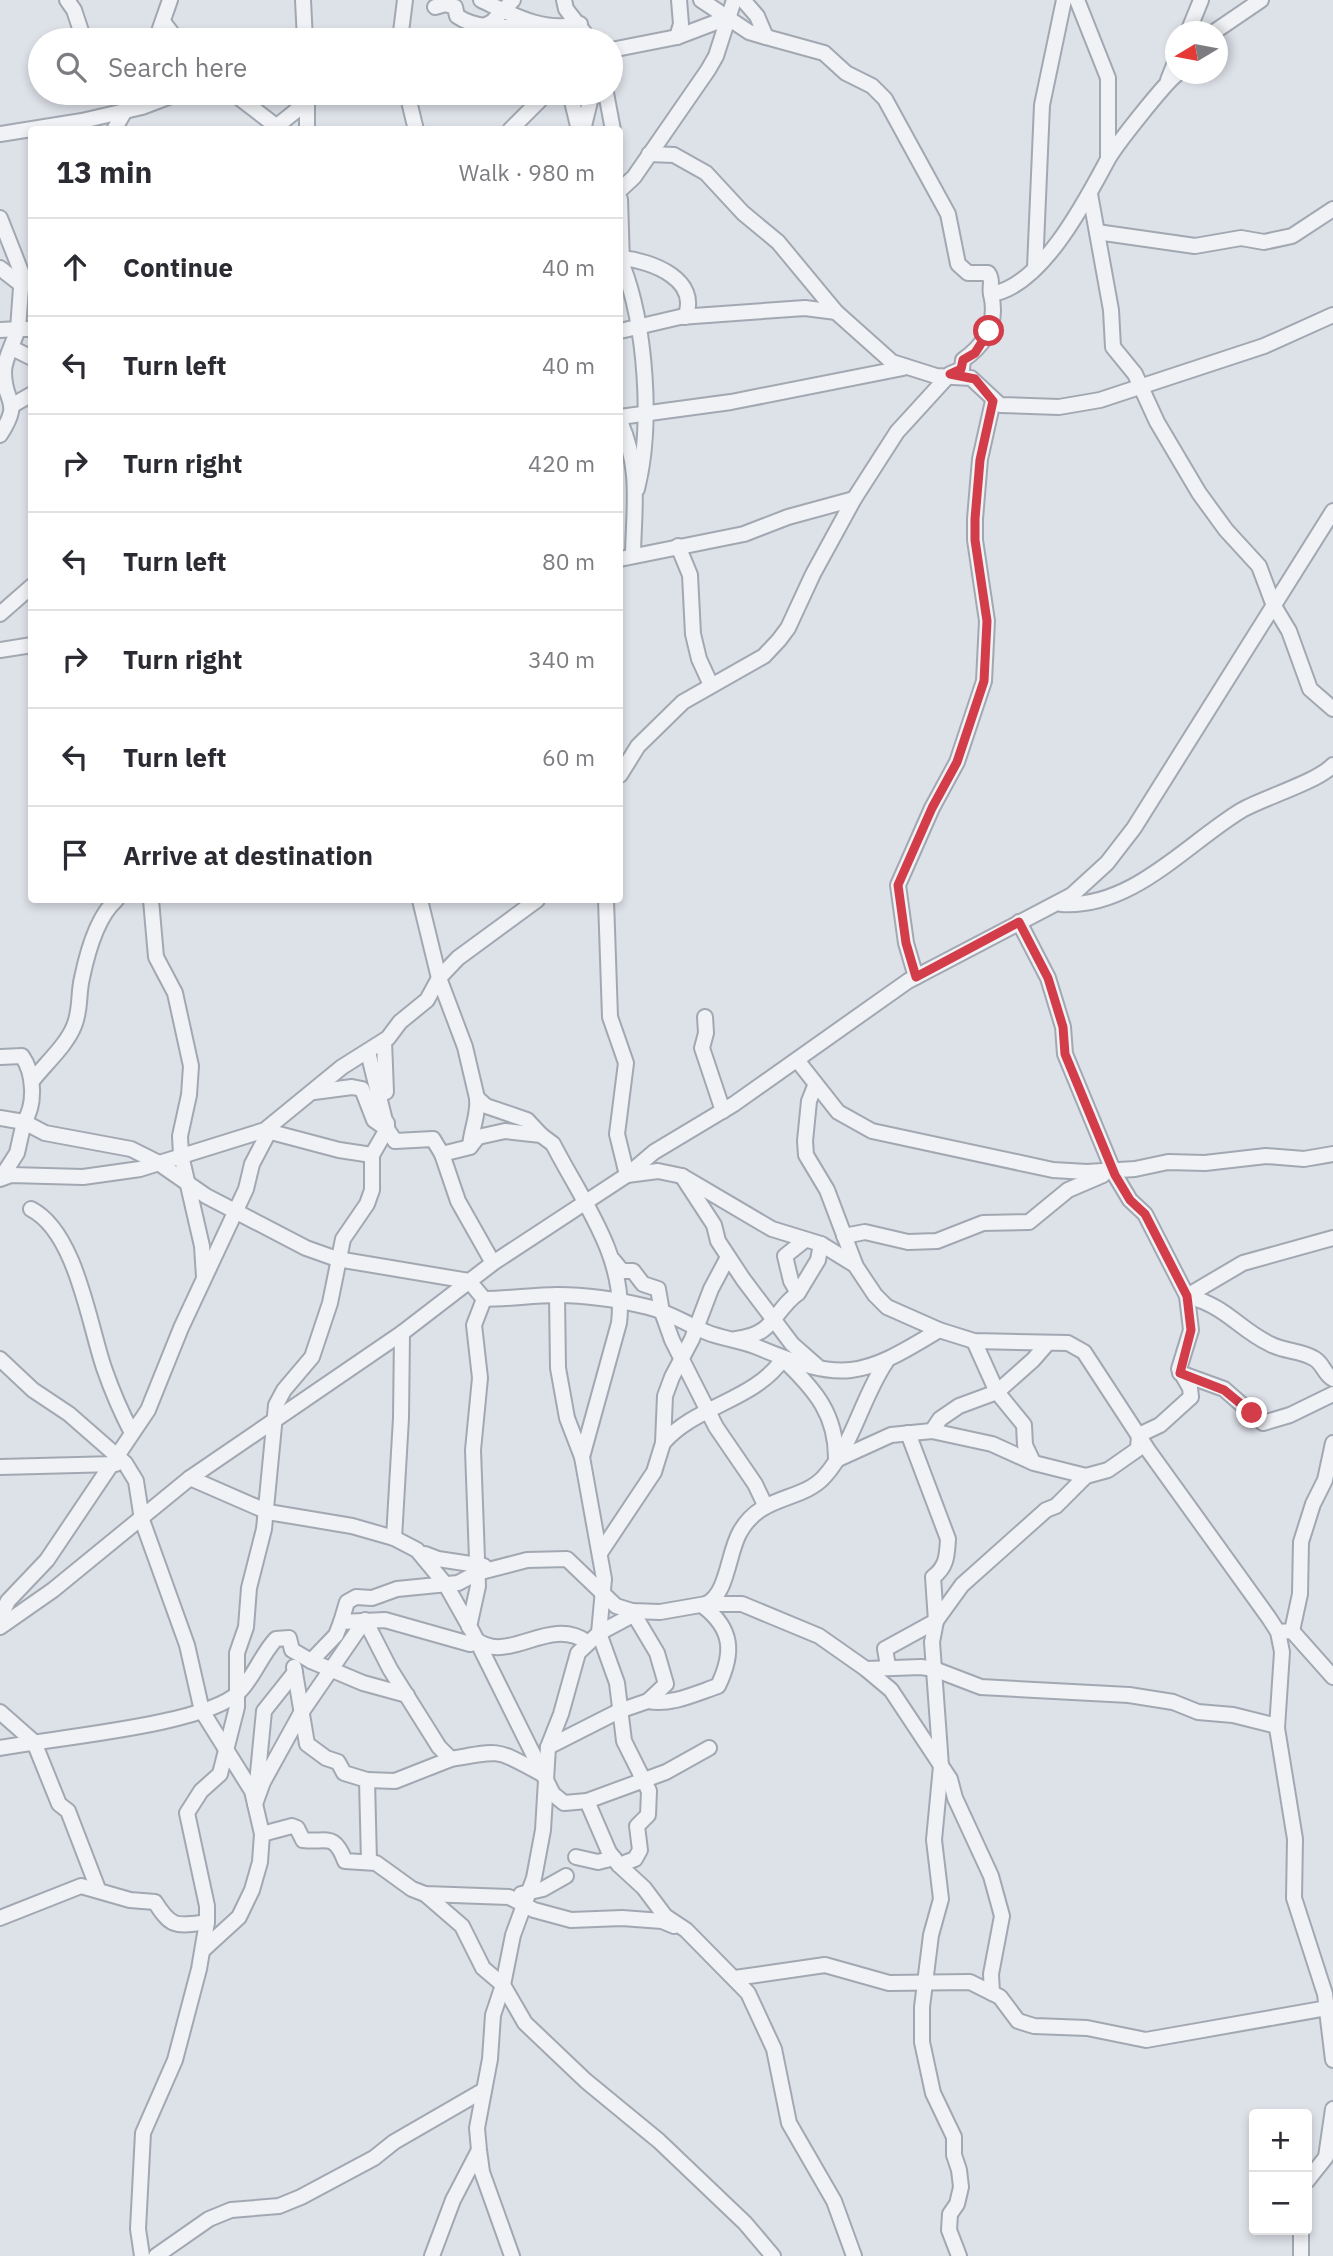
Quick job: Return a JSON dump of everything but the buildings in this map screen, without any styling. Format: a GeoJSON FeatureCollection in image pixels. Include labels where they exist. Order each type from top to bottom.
{"type":"FeatureCollection","features":[{"type":"Feature","properties":{"kind":"street"},"geometry":{"type":"LineString","coordinates":[[67,0],[80,28]]}},
{"type":"Feature","properties":{"kind":"street"},"geometry":{"type":"LineString","coordinates":[[162,28],[170,0]]}},
{"type":"Feature","properties":{"kind":"street"},"geometry":{"type":"LineString","coordinates":[[303,0],[304,28]]}},
{"type":"Feature","properties":{"kind":"street"},"geometry":{"type":"LineString","coordinates":[[402,28],[405,0]]}},
{"type":"Feature","properties":{"kind":"street"},"geometry":{"type":"LineString","coordinates":[[481,0],[508,3],[522,21],[536,28]]}},
{"type":"Feature","properties":{"kind":"street"},"geometry":{"type":"LineString","coordinates":[[564,0],[566,9],[579,28]]}},
{"type":"Feature","properties":{"kind":"street"},"geometry":{"type":"LineString","coordinates":[[677,37],[681,24],[679,0]]}},
{"type":"Feature","properties":{"kind":"street"},"geometry":{"type":"LineString","coordinates":[[649,154],[674,155],[706,173],[743,213],[778,242],[836,312],[892,362],[936,376],[950,374],[961,369],[963,360],[975,353],[989,331],[995,302],[991,294],[992,279],[988,273],[968,273],[958,264],[948,214],[885,99],[872,86],[846,73],[824,53],[749,32],[701,0]]}},
{"type":"Feature","properties":{"kind":"street"},"geometry":{"type":"LineString","coordinates":[[623,187],[634,177],[682,112],[708,70],[716,56],[734,0]]}},
{"type":"Feature","properties":{"kind":"street"},"geometry":{"type":"LineString","coordinates":[[743,0],[757,16],[766,37]]}},
{"type":"Feature","properties":{"kind":"street"},"geometry":{"type":"LineString","coordinates":[[1035,268],[1042,105],[1065,0]]}},
{"type":"Feature","properties":{"kind":"street"},"geometry":{"type":"LineString","coordinates":[[1077,0],[1108,78],[1108,158]]}},
{"type":"Feature","properties":{"kind":"street"},"geometry":{"type":"LineString","coordinates":[[1192,21],[1201,0]]}},
{"type":"Feature","properties":{"kind":"street"},"geometry":{"type":"LineString","coordinates":[[1228,22],[1261,0]]}},
{"type":"Feature","properties":{"kind":"street"},"geometry":{"type":"LineString","coordinates":[[485,27],[508,3]]}},
{"type":"Feature","properties":{"kind":"street"},"geometry":{"type":"LineString","coordinates":[[435,7],[446,4],[455,7],[457,16],[466,22],[485,27],[522,21]]}},
{"type":"Feature","properties":{"kind":"street"},"geometry":{"type":"LineString","coordinates":[[623,48],[677,37],[727,18]]}},
{"type":"Feature","properties":{"kind":"street"},"geometry":{"type":"LineString","coordinates":[[164,23],[168,28]]}},
{"type":"Feature","properties":{"kind":"street"},"geometry":{"type":"LineString","coordinates":[[991,294],[1005,292],[1035,268],[1090,194],[1108,158],[1167,84]]}},
{"type":"Feature","properties":{"kind":"street"},"geometry":{"type":"LineString","coordinates":[[50,126],[82,121],[128,107],[147,105]]}},
{"type":"Feature","properties":{"kind":"street"},"geometry":{"type":"LineString","coordinates":[[248,105],[274,126]]}},
{"type":"Feature","properties":{"kind":"street"},"geometry":{"type":"LineString","coordinates":[[278,126],[300,105]]}},
{"type":"Feature","properties":{"kind":"street"},"geometry":{"type":"LineString","coordinates":[[307,105],[307,126]]}},
{"type":"Feature","properties":{"kind":"street"},"geometry":{"type":"LineString","coordinates":[[410,105],[415,126]]}},
{"type":"Feature","properties":{"kind":"street"},"geometry":{"type":"LineString","coordinates":[[514,126],[535,105]]}},
{"type":"Feature","properties":{"kind":"street"},"geometry":{"type":"LineString","coordinates":[[574,105],[580,126]]}},
{"type":"Feature","properties":{"kind":"street"},"geometry":{"type":"LineString","coordinates":[[582,126],[588,105]]}},
{"type":"Feature","properties":{"kind":"street"},"geometry":{"type":"LineString","coordinates":[[609,105],[612,126]]}},
{"type":"Feature","properties":{"kind":"street"},"geometry":{"type":"LineString","coordinates":[[116,126],[128,107]]}},
{"type":"Feature","properties":{"kind":"street"},"geometry":{"type":"LineString","coordinates":[[0,134],[28,130]]}},
{"type":"Feature","properties":{"kind":"street"},"geometry":{"type":"LineString","coordinates":[[1090,194],[1111,310],[1113,346],[1141,386],[1167,441],[1199,493],[1226,530],[1259,566],[1274,606],[1289,631],[1310,689],[1333,709]]}},
{"type":"Feature","properties":{"kind":"street"},"geometry":{"type":"LineString","coordinates":[[1097,232],[1195,246],[1241,238],[1264,242],[1292,236],[1333,209]]}},
{"type":"Feature","properties":{"kind":"street"},"geometry":{"type":"LineString","coordinates":[[0,218],[27,281],[25,329],[12,348],[4,371],[13,405],[11,417],[0,435]]}},
{"type":"Feature","properties":{"kind":"street"},"geometry":{"type":"LineString","coordinates":[[623,264],[641,260],[674,277],[687,290],[691,304],[685,317]]}},
{"type":"Feature","properties":{"kind":"street"},"geometry":{"type":"LineString","coordinates":[[0,268],[27,281]]}},
{"type":"Feature","properties":{"kind":"street"},"geometry":{"type":"LineString","coordinates":[[623,270],[628,281],[645,379],[645,440],[626,556],[744,534],[788,517],[854,499]]}},
{"type":"Feature","properties":{"kind":"street"},"geometry":{"type":"LineString","coordinates":[[623,330],[685,317],[805,308],[836,312]]}},
{"type":"Feature","properties":{"kind":"street"},"geometry":{"type":"LineString","coordinates":[[950,374],[975,379],[993,401],[1013,407],[1059,407],[1100,400],[1264,346],[1333,315]]}},
{"type":"Feature","properties":{"kind":"street"},"geometry":{"type":"LineString","coordinates":[[0,330],[25,329]]}},
{"type":"Feature","properties":{"kind":"street"},"geometry":{"type":"LineString","coordinates":[[12,348],[28,356]]}},
{"type":"Feature","properties":{"kind":"street"},"geometry":{"type":"LineString","coordinates":[[623,418],[644,411],[731,402],[904,368]]}},
{"type":"Feature","properties":{"kind":"street"},"geometry":{"type":"LineString","coordinates":[[623,770],[638,746],[683,702],[764,656],[779,640],[788,628],[813,574],[854,499],[897,432],[950,374]]}},
{"type":"Feature","properties":{"kind":"street"},"geometry":{"type":"LineString","coordinates":[[13,405],[28,396]]}},
{"type":"Feature","properties":{"kind":"street"},"geometry":{"type":"LineString","coordinates":[[916,977],[906,943],[898,885],[932,808],[957,762],[984,681],[987,621],[975,540],[975,519],[980,460],[993,401]]}},
{"type":"Feature","properties":{"kind":"street"},"geometry":{"type":"LineString","coordinates":[[623,427],[632,452],[637,489]]}},
{"type":"Feature","properties":{"kind":"street"},"geometry":{"type":"LineString","coordinates":[[0,1627],[142,1520],[190,1478],[402,1333],[493,1263],[627,1175],[654,1152],[723,1111],[916,977],[1056,904],[1084,885],[1134,828],[1333,511]]}},
{"type":"Feature","properties":{"kind":"street"},"geometry":{"type":"LineString","coordinates":[[678,546],[690,575],[696,646],[711,685]]}},
{"type":"Feature","properties":{"kind":"street"},"geometry":{"type":"LineString","coordinates":[[0,614],[28,590]]}},
{"type":"Feature","properties":{"kind":"street"},"geometry":{"type":"LineString","coordinates":[[0,650],[28,646]]}},
{"type":"Feature","properties":{"kind":"street"},"geometry":{"type":"LineString","coordinates":[[1056,904],[1084,902],[1153,875],[1244,809],[1333,765]]}},
{"type":"Feature","properties":{"kind":"street"},"geometry":{"type":"LineString","coordinates":[[32,1081],[73,1030],[81,1002],[81,980],[104,915],[114,903]]}},
{"type":"Feature","properties":{"kind":"street"},"geometry":{"type":"LineString","coordinates":[[151,903],[156,957],[175,993],[191,1066],[190,1094],[180,1136],[181,1155],[202,1246],[204,1278]]}},
{"type":"Feature","properties":{"kind":"street"},"geometry":{"type":"LineString","coordinates":[[421,903],[438,962],[439,978],[464,1047],[477,1098],[479,1112],[470,1132],[470,1147]]}},
{"type":"Feature","properties":{"kind":"street"},"geometry":{"type":"LineString","coordinates":[[1,1178],[103,1175],[140,1170],[157,1162],[272,1127],[342,1067],[384,1041],[400,1022],[427,1000],[439,978],[469,947],[533,903]]}},
{"type":"Feature","properties":{"kind":"street"},"geometry":{"type":"LineString","coordinates":[[606,903],[610,1017],[626,1063],[617,1135],[627,1175]]}},
{"type":"Feature","properties":{"kind":"street"},"geometry":{"type":"LineString","coordinates":[[1019,922],[1048,978],[1063,1027],[1065,1054],[1114,1170],[1130,1200],[1145,1214],[1187,1296],[1191,1330],[1180,1373],[1190,1388],[1191,1397],[1160,1425],[1139,1436]]}},
{"type":"Feature","properties":{"kind":"street"},"geometry":{"type":"LineString","coordinates":[[705,1017],[706,1033],[702,1048],[723,1111]]}},
{"type":"Feature","properties":{"kind":"street"},"geometry":{"type":"LineString","coordinates":[[142,2256],[138,2229],[143,2133],[175,2060],[204,1949],[207,1922],[207,1906],[187,1813],[201,1791],[220,1774],[228,1749],[239,1693],[237,1653],[246,1627],[249,1588],[264,1529],[273,1420],[284,1390],[312,1357],[330,1303],[343,1239],[372,1190],[372,1155],[387,1129],[384,1041]]}},
{"type":"Feature","properties":{"kind":"street"},"geometry":{"type":"LineString","coordinates":[[368,1052],[387,1129]]}},
{"type":"Feature","properties":{"kind":"street"},"geometry":{"type":"LineString","coordinates":[[0,1057],[22,1056],[32,1081],[31,1112],[24,1122],[17,1153],[1,1178]]}},
{"type":"Feature","properties":{"kind":"street"},"geometry":{"type":"LineString","coordinates":[[797,1060],[838,1112],[889,1136],[1053,1170],[1114,1170],[1168,1162],[1205,1163],[1266,1156],[1304,1159],[1333,1154]]}},
{"type":"Feature","properties":{"kind":"street"},"geometry":{"type":"LineString","coordinates":[[815,1086],[809,1101],[804,1141],[806,1155],[827,1190],[855,1265],[875,1296],[887,1307],[939,1330],[974,1341],[1068,1343],[1084,1352],[1139,1436],[1285,1631],[1333,1677]]}},
{"type":"Feature","properties":{"kind":"street"},"geometry":{"type":"LineString","coordinates":[[312,1093],[352,1087],[362,1089],[374,1120],[379,1120],[395,1141],[433,1139],[442,1154],[458,1201],[493,1263]]}},
{"type":"Feature","properties":{"kind":"street"},"geometry":{"type":"LineString","coordinates":[[477,1098],[486,1106],[527,1120],[553,1144],[612,1260],[621,1302],[619,1323],[582,1457]]}},
{"type":"Feature","properties":{"kind":"street"},"geometry":{"type":"LineString","coordinates":[[0,1118],[24,1122],[44,1133],[131,1149],[236,1211],[306,1248],[337,1259],[469,1281],[484,1299]]}},
{"type":"Feature","properties":{"kind":"street"},"geometry":{"type":"LineString","coordinates":[[272,1127],[339,1150],[372,1155]]}},
{"type":"Feature","properties":{"kind":"street"},"geometry":{"type":"LineString","coordinates":[[0,1617],[8,1601],[47,1560],[118,1461],[132,1433],[148,1410],[204,1278],[236,1211],[252,1164],[272,1127]]}},
{"type":"Feature","properties":{"kind":"street"},"geometry":{"type":"LineString","coordinates":[[442,1154],[470,1147],[478,1137],[505,1131],[541,1135]]}},
{"type":"Feature","properties":{"kind":"street"},"geometry":{"type":"LineString","coordinates":[[844,1236],[865,1232],[908,1242],[937,1241],[983,1223],[1029,1222],[1068,1190],[1114,1170]]}},
{"type":"Feature","properties":{"kind":"street"},"geometry":{"type":"LineString","coordinates":[[627,1175],[658,1171],[682,1176],[772,1229],[821,1244],[855,1265]]}},
{"type":"Feature","properties":{"kind":"street"},"geometry":{"type":"LineString","coordinates":[[682,1176],[714,1225],[718,1241],[728,1257],[792,1344],[824,1371]]}},
{"type":"Feature","properties":{"kind":"street"},"geometry":{"type":"LineString","coordinates":[[31,1209],[40,1214],[70,1257],[104,1370],[132,1433]]}},
{"type":"Feature","properties":{"kind":"street"},"geometry":{"type":"LineString","coordinates":[[1187,1296],[1206,1282],[1243,1264],[1333,1238]]}},
{"type":"Feature","properties":{"kind":"street"},"geometry":{"type":"LineString","coordinates":[[798,1293],[791,1281],[785,1256],[805,1240]]}},
{"type":"Feature","properties":{"kind":"street"},"geometry":{"type":"LineString","coordinates":[[736,1339],[762,1331],[775,1320],[798,1293],[818,1260],[821,1244]]}},
{"type":"Feature","properties":{"kind":"street"},"geometry":{"type":"LineString","coordinates":[[600,1553],[654,1472],[663,1443],[665,1396],[711,1289],[728,1257]]}},
{"type":"Feature","properties":{"kind":"street"},"geometry":{"type":"LineString","coordinates":[[612,1260],[622,1271],[633,1271],[643,1284],[658,1289],[662,1312],[682,1359],[716,1427],[755,1484],[765,1505]]}},
{"type":"Feature","properties":{"kind":"street"},"geometry":{"type":"LineString","coordinates":[[484,1299],[557,1295],[621,1302],[662,1312],[696,1328],[736,1339],[783,1359],[824,1371],[847,1371],[886,1362],[939,1330]]}},
{"type":"Feature","properties":{"kind":"street"},"geometry":{"type":"LineString","coordinates":[[557,1295],[558,1368],[567,1418],[582,1457],[604,1578],[593,1637],[617,1683],[624,1741],[644,1779],[651,1808],[637,1826],[640,1850],[635,1859],[616,1862],[576,1857]]}},
{"type":"Feature","properties":{"kind":"street"},"geometry":{"type":"LineString","coordinates":[[1187,1296],[1208,1301],[1268,1343],[1287,1351],[1303,1352],[1320,1363],[1333,1379]]}},
{"type":"Feature","properties":{"kind":"street"},"geometry":{"type":"LineString","coordinates":[[341,1622],[385,1620],[470,1644],[478,1586],[473,1450],[480,1378],[474,1325],[484,1299]]}},
{"type":"Feature","properties":{"kind":"street"},"geometry":{"type":"LineString","coordinates":[[905,1351],[912,1332],[907,1315]]}},
{"type":"Feature","properties":{"kind":"street"},"geometry":{"type":"LineString","coordinates":[[394,1538],[401,1418],[402,1333]]}},
{"type":"Feature","properties":{"kind":"street"},"geometry":{"type":"LineString","coordinates":[[974,1341],[997,1392],[1024,1425],[1025,1445],[1034,1463]]}},
{"type":"Feature","properties":{"kind":"street"},"geometry":{"type":"LineString","coordinates":[[932,1431],[940,1419],[959,1406],[997,1392],[1047,1344]]}},
{"type":"Feature","properties":{"kind":"street"},"geometry":{"type":"LineString","coordinates":[[0,1359],[33,1390],[69,1414],[135,1480],[142,1520],[187,1645],[202,1712],[228,1749],[252,1791],[262,1833],[260,1861],[252,1890],[243,1908],[222,1934],[204,1949]]}},
{"type":"Feature","properties":{"kind":"street"},"geometry":{"type":"LineString","coordinates":[[663,1443],[673,1432],[763,1381],[783,1359]]}},
{"type":"Feature","properties":{"kind":"street"},"geometry":{"type":"LineString","coordinates":[[783,1359],[815,1390],[824,1403],[831,1422],[836,1460]]}},
{"type":"Feature","properties":{"kind":"street"},"geometry":{"type":"LineString","coordinates":[[704,1605],[718,1592],[740,1531],[765,1505],[814,1484],[836,1460],[886,1362]]}},
{"type":"Feature","properties":{"kind":"street"},"geometry":{"type":"LineString","coordinates":[[1180,1373],[1224,1390],[1263,1423],[1275,1422],[1333,1394]]}},
{"type":"Feature","properties":{"kind":"street"},"geometry":{"type":"LineString","coordinates":[[836,1460],[882,1439],[932,1431],[992,1444],[1034,1463],[1086,1476],[1108,1470],[1138,1449],[1139,1436]]}},
{"type":"Feature","properties":{"kind":"street"},"geometry":{"type":"LineString","coordinates":[[908,1433],[948,1539],[948,1555],[940,1572],[933,1577],[936,1620],[932,1643],[941,1766],[934,1840],[941,1899],[931,1935],[928,1981],[922,2007],[922,2042],[933,2093],[954,2137],[961,2187],[957,2204],[950,2214],[949,2230],[959,2256]]}},
{"type":"Feature","properties":{"kind":"street"},"geometry":{"type":"LineString","coordinates":[[1333,1443],[1325,1480],[1313,1504],[1301,1542],[1300,1594],[1285,1631],[1277,1726],[1295,1839],[1294,1898],[1331,2007],[1333,2060]]}},
{"type":"Feature","properties":{"kind":"street"},"geometry":{"type":"LineString","coordinates":[[0,1467],[118,1461]]}},
{"type":"Feature","properties":{"kind":"street"},"geometry":{"type":"LineString","coordinates":[[888,1666],[885,1649],[936,1620],[962,1585],[1046,1510],[1056,1506],[1086,1476]]}},
{"type":"Feature","properties":{"kind":"street"},"geometry":{"type":"LineString","coordinates":[[190,1478],[265,1511],[294,1519],[352,1526],[394,1538],[438,1559],[477,1569],[496,1568],[527,1560],[567,1559],[616,1606],[632,1611],[660,1612],[704,1605],[742,1604],[819,1636],[891,1689],[950,1779],[955,1798],[991,1876],[1002,1916],[991,1974],[992,1993]]}},
{"type":"Feature","properties":{"kind":"street"},"geometry":{"type":"LineString","coordinates":[[417,1550],[446,1585],[553,1794],[564,1803],[587,1801],[666,1772],[709,1748]]}},
{"type":"Feature","properties":{"kind":"street"},"geometry":{"type":"LineString","coordinates":[[311,1661],[336,1635],[347,1602],[356,1597],[372,1598],[397,1589],[446,1585],[477,1569]]}},
{"type":"Feature","properties":{"kind":"street"},"geometry":{"type":"LineString","coordinates":[[648,1701],[658,1703],[673,1700],[718,1686],[730,1656],[723,1625],[704,1605]]}},
{"type":"Feature","properties":{"kind":"street"},"geometry":{"type":"LineString","coordinates":[[512,2256],[482,2172],[477,2128],[493,2015],[503,1985],[520,1898],[534,1878],[543,1830],[544,1775],[548,1747],[561,1714],[578,1653],[593,1637],[629,1617],[632,1611]]}},
{"type":"Feature","properties":{"kind":"street"},"geometry":{"type":"LineString","coordinates":[[548,1747],[620,1711],[648,1701],[666,1684],[665,1673],[648,1633],[632,1611]]}},
{"type":"Feature","properties":{"kind":"street"},"geometry":{"type":"LineString","coordinates":[[255,1804],[263,1782],[301,1713],[365,1620]]}},
{"type":"Feature","properties":{"kind":"street"},"geometry":{"type":"LineString","coordinates":[[365,1620],[439,1747],[451,1759]]}},
{"type":"Feature","properties":{"kind":"street"},"geometry":{"type":"LineString","coordinates":[[472,1632],[482,1645],[495,1648],[560,1631],[593,1637]]}},
{"type":"Feature","properties":{"kind":"street"},"geometry":{"type":"LineString","coordinates":[[0,1748],[172,1720],[202,1712],[239,1693],[264,1651],[276,1639],[289,1638],[307,1744],[314,1751],[338,1762],[344,1773],[367,1780],[395,1781],[451,1759],[491,1751],[504,1752],[544,1775]]}},
{"type":"Feature","properties":{"kind":"street"},"geometry":{"type":"LineString","coordinates":[[292,1650],[363,1683],[407,1695]]}},
{"type":"Feature","properties":{"kind":"street"},"geometry":{"type":"LineString","coordinates":[[866,1669],[888,1666],[934,1669],[981,1687],[1129,1695],[1173,1702],[1198,1712],[1233,1715],[1277,1726]]}},
{"type":"Feature","properties":{"kind":"street"},"geometry":{"type":"LineString","coordinates":[[255,1804],[264,1711],[295,1672]]}},
{"type":"Feature","properties":{"kind":"street"},"geometry":{"type":"LineString","coordinates":[[0,1713],[34,1742],[59,1804],[68,1811],[98,1889]]}},
{"type":"Feature","properties":{"kind":"street"},"geometry":{"type":"LineString","coordinates":[[367,1780],[369,1862]]}},
{"type":"Feature","properties":{"kind":"street"},"geometry":{"type":"LineString","coordinates":[[587,1801],[616,1862],[644,1888],[665,1916],[686,1930],[748,1993],[774,2049],[789,2123],[834,2201],[855,2256]]}},
{"type":"Feature","properties":{"kind":"street"},"geometry":{"type":"LineString","coordinates":[[262,1833],[292,1826],[297,1828],[303,1840],[325,1838],[333,1841],[345,1861],[369,1862],[425,1894],[462,1926],[483,1968],[503,1985],[525,2023],[586,2081],[659,2141],[745,2223],[774,2256]]}},
{"type":"Feature","properties":{"kind":"street"},"geometry":{"type":"LineString","coordinates":[[520,1898],[566,1876]]}},
{"type":"Feature","properties":{"kind":"street"},"geometry":{"type":"LineString","coordinates":[[0,1918],[73,1888],[98,1889],[130,1900],[155,1902],[168,1921],[175,1925],[207,1922]]}},
{"type":"Feature","properties":{"kind":"street"},"geometry":{"type":"LineString","coordinates":[[425,1894],[520,1898],[571,1920],[622,1918],[662,1921],[686,1930]]}},
{"type":"Feature","properties":{"kind":"street"},"geometry":{"type":"LineString","coordinates":[[735,1978],[825,1965],[889,1983],[970,1982],[1000,1997],[1018,2021],[1034,2026],[1087,2028],[1146,2040],[1285,2018],[1331,2007]]}},
{"type":"Feature","properties":{"kind":"street"},"geometry":{"type":"LineString","coordinates":[[156,2256],[209,2218],[231,2210],[279,2206],[302,2197],[374,2158],[394,2142],[484,2090]]}},
{"type":"Feature","properties":{"kind":"street"},"geometry":{"type":"LineString","coordinates":[[1312,2174],[1325,2157],[1333,2109]]}},
{"type":"Feature","properties":{"kind":"street"},"geometry":{"type":"LineString","coordinates":[[432,2256],[453,2200],[479,2150]]}},
{"type":"Feature","properties":{"kind":"street"},"geometry":{"type":"LineString","coordinates":[[1301,2235],[1301,2256]]}},
{"type":"Feature","properties":{"kind":"route"},"geometry":{"type":"LineString","coordinates":[[989,331],[975,353],[963,360],[961,369],[950,374],[975,379],[993,401],[980,460],[975,519],[975,540],[987,621],[984,681],[957,762],[932,808],[898,885],[909,958],[916,977],[1019,922],[1045,969],[1063,1027],[1065,1054],[1118,1182],[1130,1200],[1145,1214],[1187,1296],[1191,1330],[1180,1373],[1224,1390],[1241,1401],[1252,1413]]}}]}
